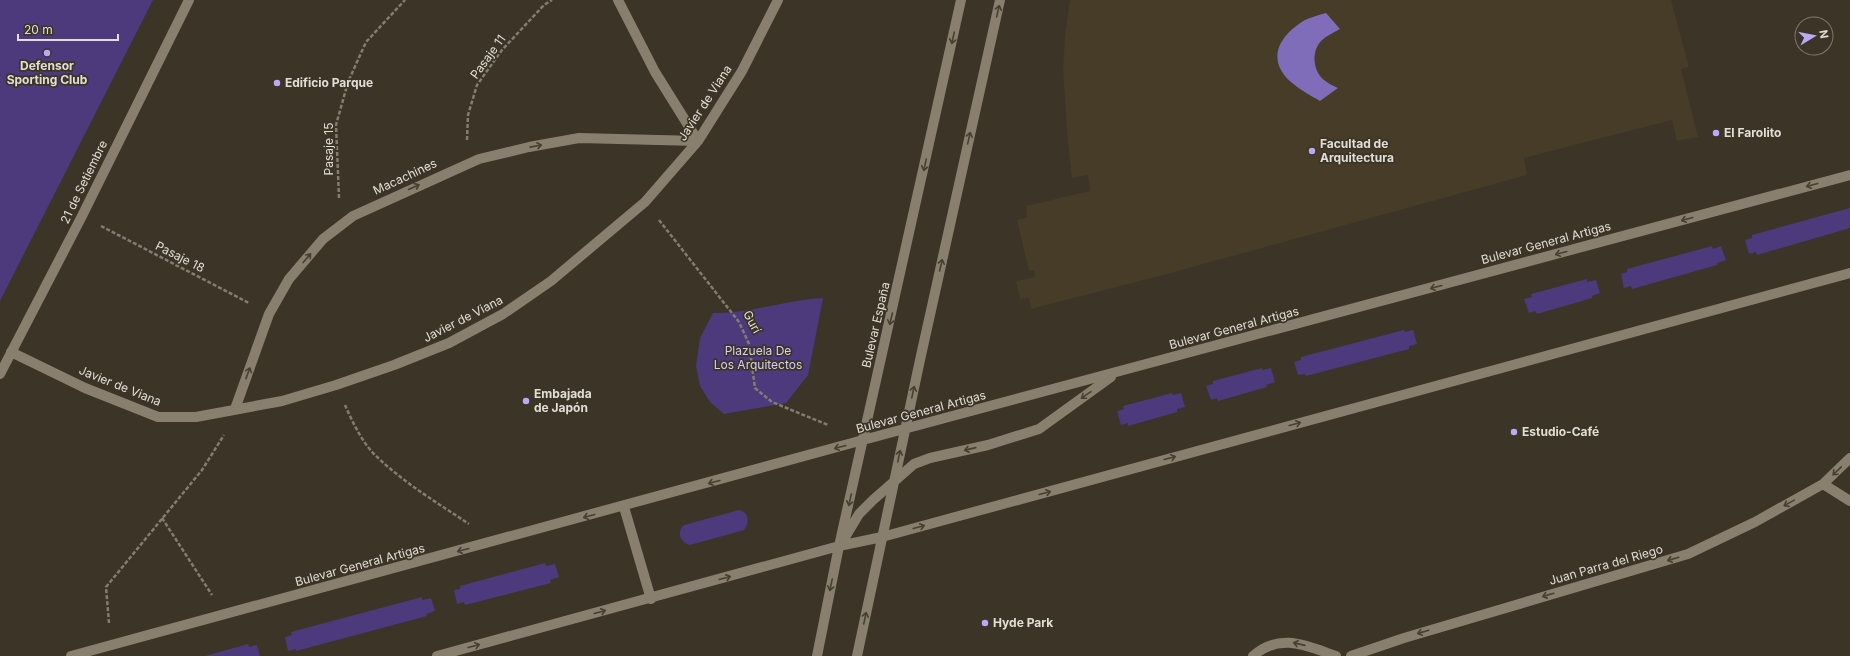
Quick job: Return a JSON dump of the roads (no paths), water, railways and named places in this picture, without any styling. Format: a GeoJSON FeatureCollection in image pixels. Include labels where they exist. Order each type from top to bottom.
{"type":"FeatureCollection","features":[{"type":"Feature","properties":{"kind":"main road","name":"21 de Setiembre"},"geometry":{"type":"LineString","coordinates":[[0,374],[82,216],[189,0]]}},
{"type":"Feature","properties":{"kind":"main road"},"geometry":{"type":"LineString","coordinates":[[618,0],[654,72],[698,141]]}},
{"type":"Feature","properties":{"kind":"main road","name":"Javier de Viana"},"geometry":{"type":"LineString","coordinates":[[11,352],[85,388],[158,417],[196,417],[282,401],[336,385],[394,365],[449,343],[503,314],[551,281],[645,202],[698,141],[742,71],[778,0]]}},
{"type":"Feature","properties":{"kind":"main road","name":"Bulevar España"},"geometry":{"type":"LineString","coordinates":[[817,656],[839,546],[961,0]]}},
{"type":"Feature","properties":{"kind":"main road"},"geometry":{"type":"LineString","coordinates":[[857,656],[904,430],[1000,0]]}},
{"type":"Feature","properties":{"kind":"main road","name":"Macachines"},"geometry":{"type":"LineString","coordinates":[[235,409],[269,314],[289,279],[322,239],[353,216],[479,159],[529,147],[579,138],[698,141]]}},
{"type":"Feature","properties":{"kind":"main road","name":"Bulevar General Artigas"},"geometry":{"type":"LineString","coordinates":[[71,656],[103,652],[112,645],[225,614],[624,507],[863,440],[1118,373],[1850,175]]}},
{"type":"Feature","properties":{"kind":"main road"},"geometry":{"type":"LineString","coordinates":[[436,656],[651,599],[839,546],[882,537],[1850,273]]}},
{"type":"Feature","properties":{"kind":"main road"},"geometry":{"type":"LineString","coordinates":[[839,546],[859,514],[914,464],[930,458],[988,445],[1039,429],[1118,373]]}},
{"type":"Feature","properties":{"kind":"main road","name":"Juan Parra del Riego"},"geometry":{"type":"LineString","coordinates":[[1351,656],[1404,638],[1688,554],[1755,522],[1824,484],[1850,458]]}},
{"type":"Feature","properties":{"kind":"main road"},"geometry":{"type":"LineString","coordinates":[[1824,484],[1850,501]]}},
{"type":"Feature","properties":{"kind":"main road"},"geometry":{"type":"LineString","coordinates":[[624,507],[651,599]]}},
{"type":"Feature","properties":{"kind":"main road"},"geometry":{"type":"LineString","coordinates":[[1253,656],[1264,647],[1282,643],[1295,643],[1336,656]]}},
{"type":"Feature","properties":{"kind":"place","name":"Defensor Sporting Club"},"geometry":{"type":"Point","coordinates":[47,53]}},
{"type":"Feature","properties":{"kind":"place","name":"Edificio Parque"},"geometry":{"type":"Point","coordinates":[277,83]}},
{"type":"Feature","properties":{"kind":"place","name":"El Farolito"},"geometry":{"type":"Point","coordinates":[1716,133]}},
{"type":"Feature","properties":{"kind":"place","name":"Facultad de Arquitectura"},"geometry":{"type":"Point","coordinates":[1312,151]}},
{"type":"Feature","properties":{"kind":"place","name":"Embajada de Japón"},"geometry":{"type":"Point","coordinates":[526,401]}},
{"type":"Feature","properties":{"kind":"place","name":"Estudio-Café"},"geometry":{"type":"Point","coordinates":[1514,432]}},
{"type":"Feature","properties":{"kind":"place","name":"Hyde Park"},"geometry":{"type":"Point","coordinates":[985,623]}},
{"type":"Feature","properties":{"kind":"park label","name":"Plazuela De Los Arquitectos"},"geometry":{"type":"Point","coordinates":[758,358]}}]}
